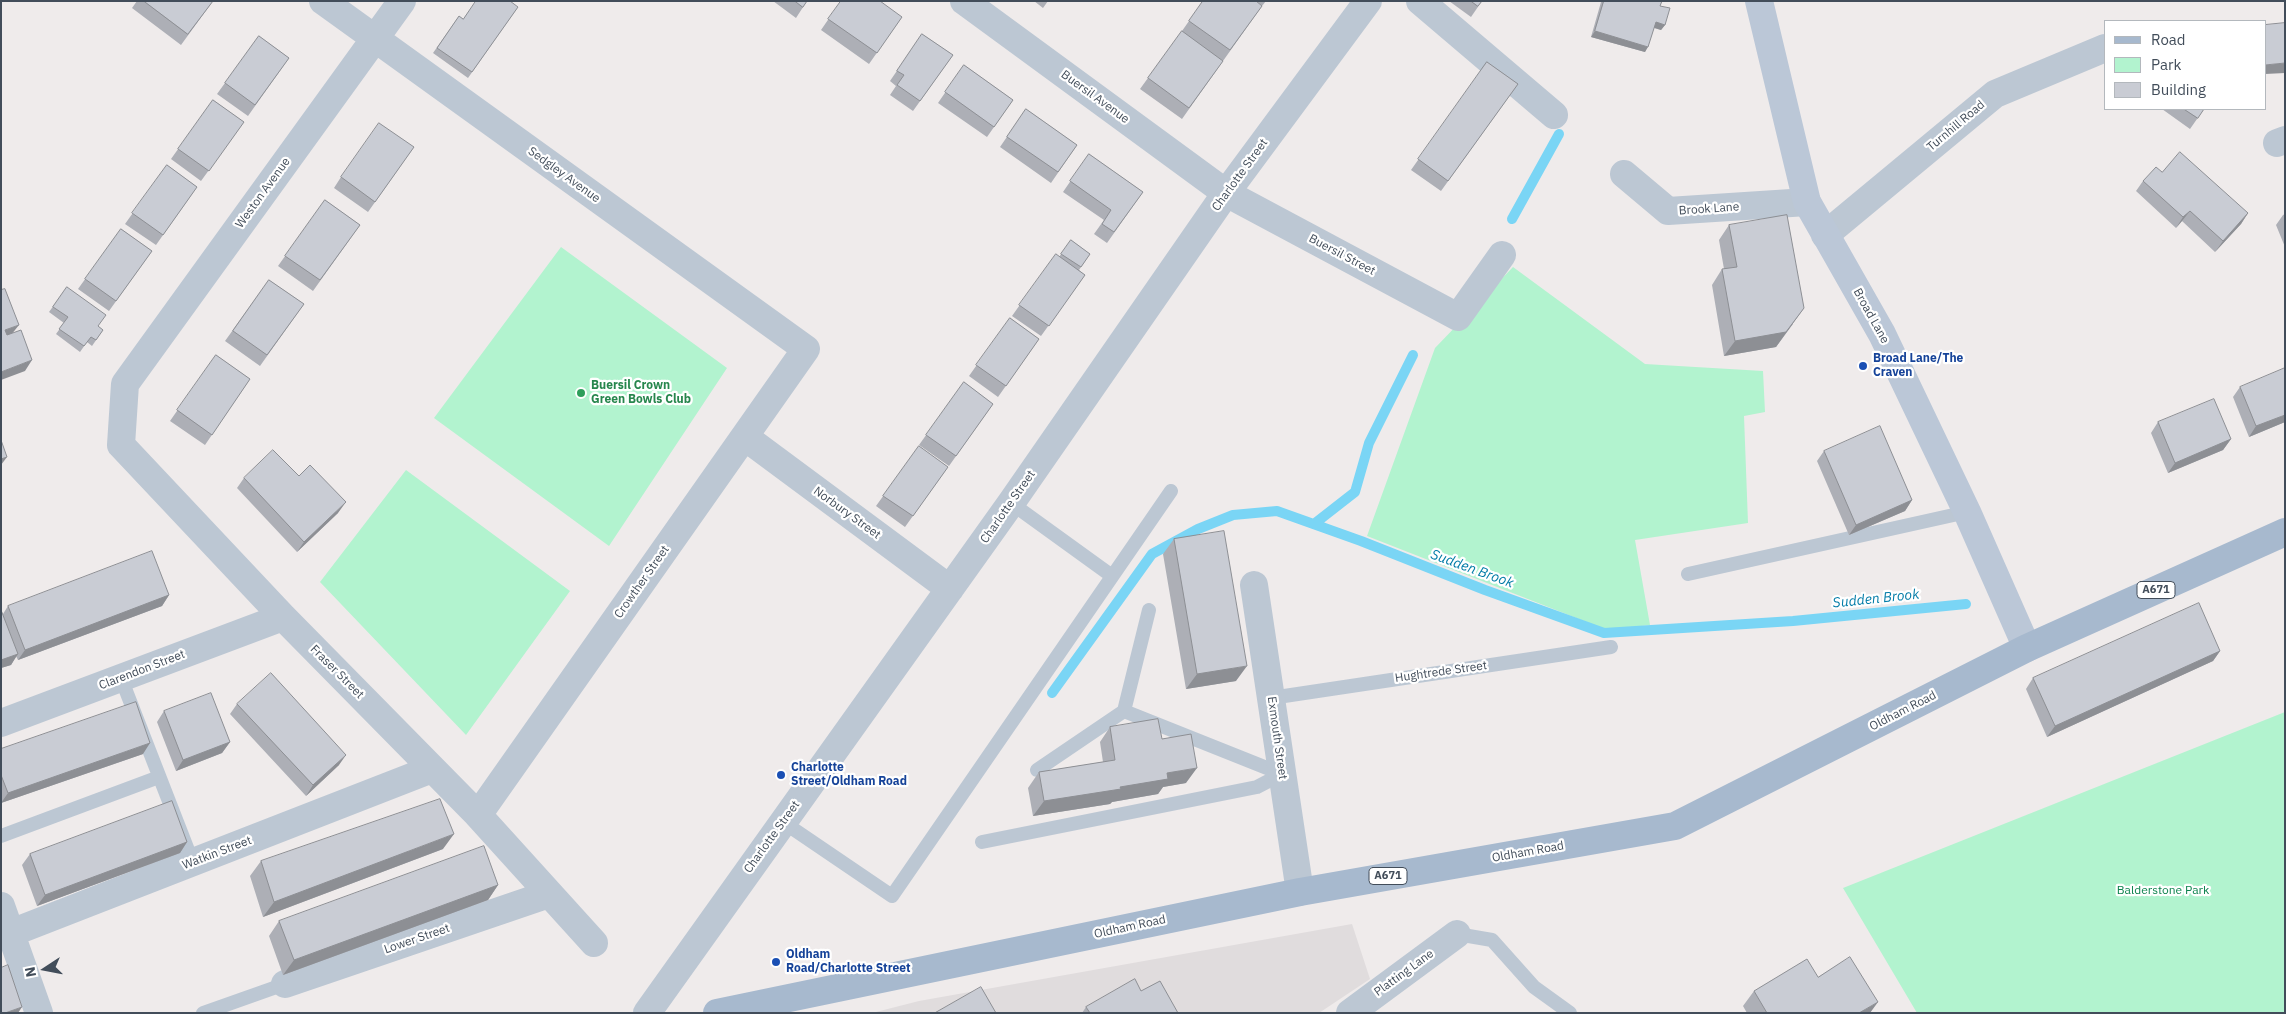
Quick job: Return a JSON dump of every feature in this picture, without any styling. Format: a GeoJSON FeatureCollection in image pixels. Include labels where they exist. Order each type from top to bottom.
{"type":"FeatureCollection","features":[{"type":"Feature","properties":{"kind":"main road","name":"Broad Lane"},"geometry":{"type":"LineString","coordinates":[[1760,1],[1807,202],[1882,334],[1967,512],[2027,648]]}},
{"type":"Feature","properties":{"kind":"main road","name":"Oldham Road"},"geometry":{"type":"LineString","coordinates":[[717,1013],[1300,892],[1674,826],[2027,648],[2285,532]]}},
{"type":"Feature","properties":{"kind":"street","name":"Sedgley Avenue"},"geometry":{"type":"LineString","coordinates":[[323,1],[806,349]]}},
{"type":"Feature","properties":{"kind":"street","name":"Weston Avenue"},"geometry":{"type":"LineString","coordinates":[[125,384],[402,1]]}},
{"type":"Feature","properties":{"kind":"street","name":"Buersil Avenue"},"geometry":{"type":"LineString","coordinates":[[964,1],[1226,193]]}},
{"type":"Feature","properties":{"kind":"street","name":"Charlotte Street"},"geometry":{"type":"LineString","coordinates":[[647,1013],[1011,503],[1226,193],[1368,1]]}},
{"type":"Feature","properties":{"kind":"street"},"geometry":{"type":"LineString","coordinates":[[1420,1],[1554,115]]}},
{"type":"Feature","properties":{"kind":"street","name":"Turnhill Road"},"geometry":{"type":"LineString","coordinates":[[1825,235],[1995,94],[2104,48]]}},
{"type":"Feature","properties":{"kind":"street","name":"Brook Lane"},"geometry":{"type":"LineString","coordinates":[[1624,174],[1668,212],[1807,202]]}},
{"type":"Feature","properties":{"kind":"street","name":"Buersil Street"},"geometry":{"type":"LineString","coordinates":[[1226,193],[1458,317],[1502,255]]}},
{"type":"Feature","properties":{"kind":"street","name":"Crowther Street"},"geometry":{"type":"LineString","coordinates":[[478,815],[806,349]]}},
{"type":"Feature","properties":{"kind":"street","name":"Fraser Street"},"geometry":{"type":"LineString","coordinates":[[125,384],[121,445],[283,617],[478,815],[594,943]]}},
{"type":"Feature","properties":{"kind":"street","name":"Norbury Street"},"geometry":{"type":"LineString","coordinates":[[744,437],[950,589]]}},
{"type":"Feature","properties":{"kind":"street","name":"Exmouth Street"},"geometry":{"type":"LineString","coordinates":[[1254,585],[1300,892]]}},
{"type":"Feature","properties":{"kind":"street","name":"Clarendon Street"},"geometry":{"type":"LineString","coordinates":[[1,723],[283,617]]}},
{"type":"Feature","properties":{"kind":"street","name":"Watkin Street"},"geometry":{"type":"LineString","coordinates":[[6,935],[432,769]]}},
{"type":"Feature","properties":{"kind":"street","name":"Lower Street"},"geometry":{"type":"LineString","coordinates":[[285,984],[549,894]]}},
{"type":"Feature","properties":{"kind":"street"},"geometry":{"type":"LineString","coordinates":[[1,906],[6,935],[39,1013]]}},
{"type":"Feature","properties":{"kind":"street","name":"Platting Lane"},"geometry":{"type":"LineString","coordinates":[[1350,1013],[1458,934]]}},
{"type":"Feature","properties":{"kind":"lane"},"geometry":{"type":"LineString","coordinates":[[783,822],[892,896],[1171,491]]}},
{"type":"Feature","properties":{"kind":"lane"},"geometry":{"type":"LineString","coordinates":[[1011,503],[1112,576]]}},
{"type":"Feature","properties":{"kind":"lane"},"geometry":{"type":"LineString","coordinates":[[1688,574],[1967,512]]}},
{"type":"Feature","properties":{"kind":"lane"},"geometry":{"type":"LineString","coordinates":[[1037,770],[1124,711],[1150,610]]}},
{"type":"Feature","properties":{"kind":"lane","name":"Hughtrede Street"},"geometry":{"type":"LineString","coordinates":[[1271,698],[1611,647]]}},
{"type":"Feature","properties":{"kind":"lane"},"geometry":{"type":"LineString","coordinates":[[121,678],[192,863]]}},
{"type":"Feature","properties":{"kind":"lane"},"geometry":{"type":"LineString","coordinates":[[1124,711],[1282,774]]}},
{"type":"Feature","properties":{"kind":"lane"},"geometry":{"type":"LineString","coordinates":[[982,842],[1257,787],[1282,774]]}},
{"type":"Feature","properties":{"kind":"lane"},"geometry":{"type":"LineString","coordinates":[[1,836],[159,777]]}},
{"type":"Feature","properties":{"kind":"lane"},"geometry":{"type":"LineString","coordinates":[[1458,934],[1492,940],[1534,988],[1570,1013]]}},
{"type":"Feature","properties":{"kind":"lane"},"geometry":{"type":"LineString","coordinates":[[203,1013],[285,984]]}},
{"type":"Feature","properties":{"kind":"shaded area"},"geometry":{"type":"Polygon","coordinates":[[[1352,924],[1370,979],[1319,1013],[872,1013],[919,1001],[1352,924]]]}},
{"type":"Feature","properties":{"kind":"green space","name":"Buersil Crown Green Bowls Club"},"geometry":{"type":"Polygon","coordinates":[[[561,247],[727,368],[609,546],[434,418],[561,247]]]}},
{"type":"Feature","properties":{"kind":"green space"},"geometry":{"type":"Polygon","coordinates":[[[1513,267],[1645,364],[1763,371],[1765,412],[1744,416],[1748,523],[1635,540],[1650,625],[1607,630],[1367,536],[1435,348],[1513,267]]]}},
{"type":"Feature","properties":{"kind":"green space"},"geometry":{"type":"Polygon","coordinates":[[[406,470],[570,591],[466,735],[320,582],[406,470]]]}},
{"type":"Feature","properties":{"kind":"green space","name":"Balderstone Park"},"geometry":{"type":"Polygon","coordinates":[[[2285,712],[2285,1013],[1917,1013],[1843,888],[2285,712]]]}},
{"type":"Feature","properties":{"kind":"building"},"geometry":{"type":"Polygon","coordinates":[[[144,1],[213,1],[188,34],[144,1]]]}},
{"type":"Feature","properties":{"kind":"building"},"geometry":{"type":"Polygon","coordinates":[[[476,1],[510,1],[518,7],[472,72],[437,48],[459,16],[463,19],[476,1]]]}},
{"type":"Feature","properties":{"kind":"building"},"geometry":{"type":"Polygon","coordinates":[[[795,1],[807,1],[803,7],[795,1]]]}},
{"type":"Feature","properties":{"kind":"building"},"geometry":{"type":"Polygon","coordinates":[[[841,1],[880,1],[902,17],[877,53],[828,19],[841,1]]]}},
{"type":"Feature","properties":{"kind":"building"},"geometry":{"type":"Polygon","coordinates":[[[1203,1],[1256,1],[1262,6],[1230,50],[1189,21],[1203,1]]]}},
{"type":"Feature","properties":{"kind":"building"},"geometry":{"type":"Polygon","coordinates":[[[1471,1],[1482,1],[1478,6],[1471,1]]]}},
{"type":"Feature","properties":{"kind":"building"},"geometry":{"type":"Polygon","coordinates":[[[1604,1],[1662,1],[1660,6],[1670,8],[1665,25],[1656,22],[1648,47],[1595,31],[1604,1]]]}},
{"type":"Feature","properties":{"kind":"building"},"geometry":{"type":"Polygon","coordinates":[[[2285,23],[2285,63],[2266,65],[2266,25],[2285,23]]]}},
{"type":"Feature","properties":{"kind":"building"},"geometry":{"type":"Polygon","coordinates":[[[1182,31],[1223,61],[1189,108],[1148,78],[1182,31]]]}},
{"type":"Feature","properties":{"kind":"building"},"geometry":{"type":"Polygon","coordinates":[[[922,34],[953,55],[920,101],[897,85],[904,75],[897,71],[922,34]]]}},
{"type":"Feature","properties":{"kind":"building"},"geometry":{"type":"Polygon","coordinates":[[[259,36],[289,58],[255,105],[225,83],[259,36]]]}},
{"type":"Feature","properties":{"kind":"building"},"geometry":{"type":"Polygon","coordinates":[[[1487,62],[1518,84],[1448,181],[1418,159],[1487,62]]]}},
{"type":"Feature","properties":{"kind":"building"},"geometry":{"type":"Polygon","coordinates":[[[964,65],[1013,100],[994,127],[945,92],[964,65]]]}},
{"type":"Feature","properties":{"kind":"building"},"geometry":{"type":"Polygon","coordinates":[[[213,100],[244,122],[209,171],[178,149],[213,100]]]}},
{"type":"Feature","properties":{"kind":"building"},"geometry":{"type":"Polygon","coordinates":[[[1026,109],[1077,145],[1058,172],[1007,137],[1026,109]]]}},
{"type":"Feature","properties":{"kind":"building"},"geometry":{"type":"Polygon","coordinates":[[[2186,110],[2203,110],[2198,118],[2186,110]]]}},
{"type":"Feature","properties":{"kind":"building"},"geometry":{"type":"Polygon","coordinates":[[[379,123],[414,147],[375,202],[341,177],[379,123]]]}},
{"type":"Feature","properties":{"kind":"building"},"geometry":{"type":"Polygon","coordinates":[[[2180,152],[2248,213],[2223,241],[2190,211],[2183,217],[2143,181],[2156,167],[2162,172],[2180,152]]]}},
{"type":"Feature","properties":{"kind":"building"},"geometry":{"type":"Polygon","coordinates":[[[1089,154],[1143,192],[1114,232],[1102,224],[1111,210],[1070,181],[1089,154]]]}},
{"type":"Feature","properties":{"kind":"building"},"geometry":{"type":"Polygon","coordinates":[[[167,165],[197,187],[163,235],[132,213],[167,165]]]}},
{"type":"Feature","properties":{"kind":"building"},"geometry":{"type":"Polygon","coordinates":[[[325,200],[360,225],[320,280],[285,256],[325,200]]]}},
{"type":"Feature","properties":{"kind":"building"},"geometry":{"type":"Polygon","coordinates":[[[1787,215],[1804,308],[1786,332],[1735,341],[1722,269],[1737,267],[1729,225],[1787,215]]]}},
{"type":"Feature","properties":{"kind":"building"},"geometry":{"type":"Polygon","coordinates":[[[121,229],[152,251],[116,301],[85,279],[121,229]]]}},
{"type":"Feature","properties":{"kind":"building"},"geometry":{"type":"Polygon","coordinates":[[[1071,240],[1090,254],[1081,267],[1061,254],[1071,240]]]}},
{"type":"Feature","properties":{"kind":"building"},"geometry":{"type":"Polygon","coordinates":[[[1056,254],[1085,275],[1049,326],[1019,305],[1056,254]]]}},
{"type":"Feature","properties":{"kind":"building"},"geometry":{"type":"Polygon","coordinates":[[[269,280],[304,304],[267,355],[233,331],[269,280]]]}},
{"type":"Feature","properties":{"kind":"building"},"geometry":{"type":"Polygon","coordinates":[[[67,287],[106,315],[98,326],[103,330],[96,340],[91,337],[84,346],[59,329],[68,317],[53,307],[67,287]]]}},
{"type":"Feature","properties":{"kind":"building"},"geometry":{"type":"Polygon","coordinates":[[[5,289],[19,325],[5,330],[7,335],[21,330],[32,360],[1,372],[1,290],[5,289]]]}},
{"type":"Feature","properties":{"kind":"building"},"geometry":{"type":"Polygon","coordinates":[[[1010,318],[1039,339],[1006,386],[976,365],[1010,318]]]}},
{"type":"Feature","properties":{"kind":"building"},"geometry":{"type":"Polygon","coordinates":[[[216,355],[250,379],[212,435],[177,410],[216,355]]]}},
{"type":"Feature","properties":{"kind":"building"},"geometry":{"type":"Polygon","coordinates":[[[2285,368],[2285,415],[2256,426],[2240,387],[2285,368]]]}},
{"type":"Feature","properties":{"kind":"building"},"geometry":{"type":"Polygon","coordinates":[[[964,382],[993,404],[956,456],[926,435],[964,382]]]}},
{"type":"Feature","properties":{"kind":"building"},"geometry":{"type":"Polygon","coordinates":[[[2214,399],[2231,439],[2175,463],[2158,422],[2214,399]]]}},
{"type":"Feature","properties":{"kind":"building"},"geometry":{"type":"Polygon","coordinates":[[[1880,426],[1912,500],[1856,525],[1824,451],[1880,426]]]}},
{"type":"Feature","properties":{"kind":"building"},"geometry":{"type":"Polygon","coordinates":[[[1,440],[7,457],[1,459],[1,440]]]}},
{"type":"Feature","properties":{"kind":"building"},"geometry":{"type":"Polygon","coordinates":[[[919,446],[948,467],[913,516],[883,496],[919,446]]]}},
{"type":"Feature","properties":{"kind":"building"},"geometry":{"type":"Polygon","coordinates":[[[273,450],[299,476],[310,465],[346,502],[304,542],[244,478],[273,450]]]}},
{"type":"Feature","properties":{"kind":"building"},"geometry":{"type":"Polygon","coordinates":[[[1224,531],[1247,666],[1197,674],[1174,539],[1224,531]]]}},
{"type":"Feature","properties":{"kind":"building"},"geometry":{"type":"Polygon","coordinates":[[[152,551],[169,595],[25,650],[8,606],[152,551]]]}},
{"type":"Feature","properties":{"kind":"building"},"geometry":{"type":"Polygon","coordinates":[[[2199,603],[2220,651],[2055,726],[2033,678],[2199,603]]]}},
{"type":"Feature","properties":{"kind":"building"},"geometry":{"type":"Polygon","coordinates":[[[1,610],[18,654],[1,660],[1,610]]]}},
{"type":"Feature","properties":{"kind":"building"},"geometry":{"type":"Polygon","coordinates":[[[271,673],[346,755],[313,785],[237,704],[271,673]]]}},
{"type":"Feature","properties":{"kind":"building"},"geometry":{"type":"Polygon","coordinates":[[[211,693],[230,742],[183,760],[164,711],[211,693]]]}},
{"type":"Feature","properties":{"kind":"building"},"geometry":{"type":"Polygon","coordinates":[[[136,702],[150,743],[8,793],[1,775],[1,749],[136,702]]]}},
{"type":"Feature","properties":{"kind":"building"},"geometry":{"type":"Polygon","coordinates":[[[1158,719],[1162,739],[1191,734],[1197,768],[1167,773],[1168,779],[1120,787],[1121,789],[1044,801],[1039,772],[1115,760],[1110,727],[1158,719]]]}},
{"type":"Feature","properties":{"kind":"building"},"geometry":{"type":"Polygon","coordinates":[[[440,799],[454,834],[274,902],[261,861],[440,799]]]}},
{"type":"Feature","properties":{"kind":"building"},"geometry":{"type":"Polygon","coordinates":[[[172,801],[187,842],[45,895],[30,854],[172,801]]]}},
{"type":"Feature","properties":{"kind":"building"},"geometry":{"type":"Polygon","coordinates":[[[484,846],[498,885],[294,960],[279,921],[484,846]]]}},
{"type":"Feature","properties":{"kind":"building"},"geometry":{"type":"Polygon","coordinates":[[[1850,957],[1878,1002],[1859,1013],[1767,1013],[1754,991],[1807,959],[1818,977],[1850,957]]]}},
{"type":"Feature","properties":{"kind":"building"},"geometry":{"type":"Polygon","coordinates":[[[8,965],[22,1007],[1,1013],[1,968],[8,965]]]}},
{"type":"Feature","properties":{"kind":"building"},"geometry":{"type":"Polygon","coordinates":[[[1135,979],[1141,991],[1160,981],[1178,1013],[1090,1013],[1086,1007],[1135,979]]]}},
{"type":"Feature","properties":{"kind":"building"},"geometry":{"type":"Polygon","coordinates":[[[981,987],[996,1013],[935,1013],[981,987]]]}},
{"type":"Feature","properties":{"kind":"waterway"},"geometry":{"type":"LineString","coordinates":[[1512,219],[1559,134]]}},
{"type":"Feature","properties":{"kind":"waterway"},"geometry":{"type":"LineString","coordinates":[[1314,524],[1355,492],[1369,443],[1413,355]]}},
{"type":"Feature","properties":{"kind":"waterway","name":"Sudden Brook"},"geometry":{"type":"LineString","coordinates":[[1052,693],[1152,554],[1198,529],[1233,515],[1277,511],[1604,633],[1793,621],[1966,604]]}},
{"type":"Feature","properties":{"kind":"place","name":"Broad Lane/The Craven"},"geometry":{"type":"Point","coordinates":[1863,366]}},
{"type":"Feature","properties":{"kind":"place","name":"Buersil Crown Green Bowls Club"},"geometry":{"type":"Point","coordinates":[581,393]}},
{"type":"Feature","properties":{"kind":"place","name":"Charlotte Street/Oldham Road"},"geometry":{"type":"Point","coordinates":[781,775]}},
{"type":"Feature","properties":{"kind":"place","name":"Oldham Road/Charlotte Street"},"geometry":{"type":"Point","coordinates":[776,962]}}]}
